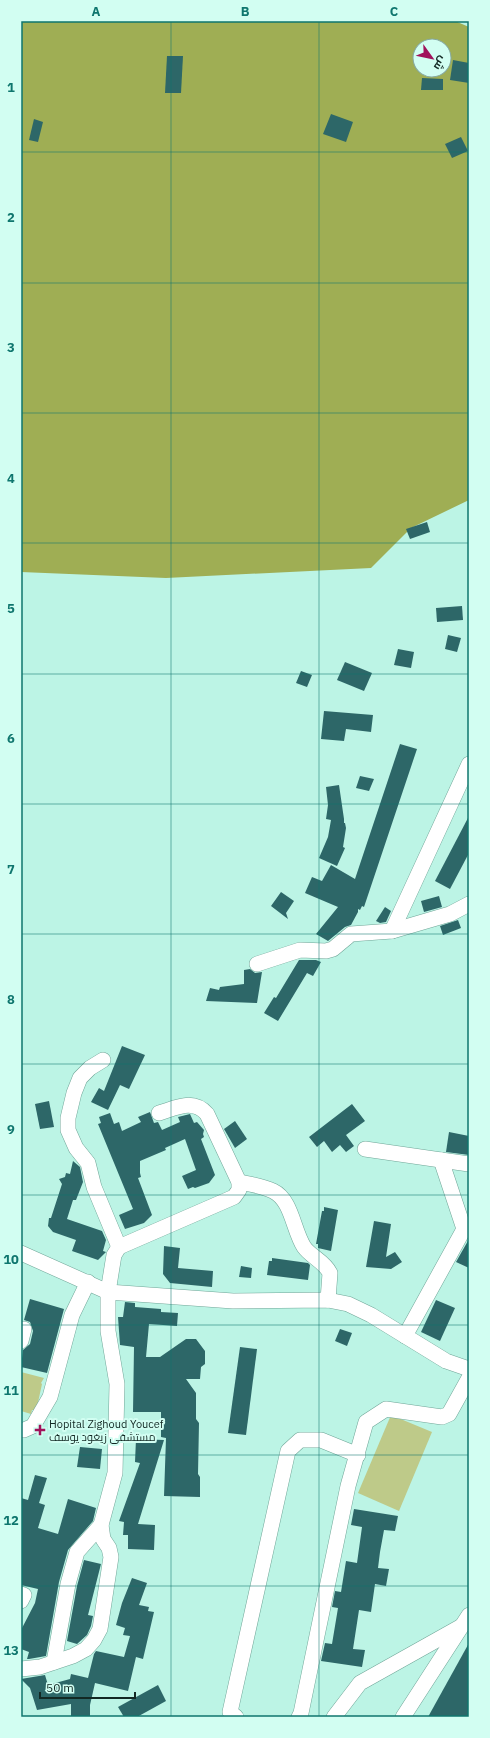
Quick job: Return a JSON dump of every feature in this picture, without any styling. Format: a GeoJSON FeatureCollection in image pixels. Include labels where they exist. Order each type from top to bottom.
{"type":"FeatureCollection","features":[{"type":"Feature","properties":{"kind":"street"},"geometry":{"type":"LineString","coordinates":[[392,931],[469,764]]}},
{"type":"Feature","properties":{"kind":"street"},"geometry":{"type":"LineString","coordinates":[[257,964],[300,950],[326,952],[333,949],[351,934],[392,931],[450,914],[469,904]]}},
{"type":"Feature","properties":{"kind":"street"},"geometry":{"type":"LineString","coordinates":[[103,1060],[90,1068],[80,1078],[74,1093],[68,1118],[68,1130],[73,1144],[88,1163],[94,1187],[118,1248]]}},
{"type":"Feature","properties":{"kind":"street"},"geometry":{"type":"LineString","coordinates":[[21,1669],[40,1667],[73,1656],[86,1649],[94,1640],[100,1629],[111,1557],[109,1548],[103,1539],[101,1525],[115,1473],[117,1384],[108,1331],[108,1292],[114,1255],[118,1248],[234,1197],[239,1190],[240,1182],[207,1114],[202,1108],[193,1105],[185,1105],[159,1113]]}},
{"type":"Feature","properties":{"kind":"street"},"geometry":{"type":"LineString","coordinates":[[365,1149],[469,1164]]}},
{"type":"Feature","properties":{"kind":"street"},"geometry":{"type":"LineString","coordinates":[[405,1336],[464,1228],[441,1160]]}},
{"type":"Feature","properties":{"kind":"street"},"geometry":{"type":"LineString","coordinates":[[240,1182],[272,1191],[280,1196],[286,1204],[298,1237],[305,1249],[321,1261],[330,1273],[328,1300]]}},
{"type":"Feature","properties":{"kind":"street"},"geometry":{"type":"LineString","coordinates":[[25,1257],[88,1282],[108,1292],[233,1301],[328,1300],[348,1304],[371,1315],[446,1361],[469,1369]]}},
{"type":"Feature","properties":{"kind":"street"},"geometry":{"type":"LineString","coordinates":[[22,1434],[33,1426],[50,1397],[72,1316],[88,1282]]}},
{"type":"Feature","properties":{"kind":"street"},"geometry":{"type":"LineString","coordinates":[[299,1717],[347,1494],[366,1422],[386,1409],[442,1417],[449,1414],[469,1378]]}},
{"type":"Feature","properties":{"kind":"street"},"geometry":{"type":"LineString","coordinates":[[236,1717],[230,1712],[288,1451],[300,1440],[321,1440],[358,1455]]}},
{"type":"Feature","properties":{"kind":"street"},"geometry":{"type":"LineString","coordinates":[[54,1662],[68,1584],[77,1552],[101,1525]]}},
{"type":"Feature","properties":{"kind":"street"},"geometry":{"type":"LineString","coordinates":[[21,1594],[24,1595],[21,1601]]}},
{"type":"Feature","properties":{"kind":"street"},"geometry":{"type":"LineString","coordinates":[[403,1717],[469,1615]]}},
{"type":"Feature","properties":{"kind":"street"},"geometry":{"type":"LineString","coordinates":[[334,1717],[360,1683],[460,1627]]}},
{"type":"Feature","properties":{"kind":"green space"},"geometry":{"type":"Polygon","coordinates":[[[21,21],[455,21],[469,27],[469,500],[411,528],[371,568],[166,578],[21,572],[21,21]]]}},
{"type":"Feature","properties":{"kind":"green space"},"geometry":{"type":"Polygon","coordinates":[[[21,1372],[44,1378],[41,1383],[37,1407],[35,1410],[32,1410],[31,1414],[21,1411],[21,1372]]]}},
{"type":"Feature","properties":{"kind":"green space"},"geometry":{"type":"Polygon","coordinates":[[[391,1415],[432,1432],[399,1511],[358,1493],[391,1415]]]}},
{"type":"Feature","properties":{"kind":"building"},"geometry":{"type":"Polygon","coordinates":[[[167,56],[183,56],[181,93],[165,93],[167,56]]]}},
{"type":"Feature","properties":{"kind":"building"},"geometry":{"type":"Polygon","coordinates":[[[453,60],[469,63],[469,83],[450,80],[450,78],[452,78],[453,60]]]}},
{"type":"Feature","properties":{"kind":"building"},"geometry":{"type":"Polygon","coordinates":[[[422,78],[443,79],[443,90],[421,90],[422,78]]]}},
{"type":"Feature","properties":{"kind":"building"},"geometry":{"type":"Polygon","coordinates":[[[331,114],[353,122],[346,142],[323,134],[331,114]]]}},
{"type":"Feature","properties":{"kind":"building"},"geometry":{"type":"Polygon","coordinates":[[[34,119],[43,122],[38,142],[29,140],[34,119]]]}},
{"type":"Feature","properties":{"kind":"building"},"geometry":{"type":"Polygon","coordinates":[[[461,137],[468,151],[452,158],[445,144],[461,137]]]}},
{"type":"Feature","properties":{"kind":"building"},"geometry":{"type":"Polygon","coordinates":[[[427,522],[430,532],[410,539],[406,529],[427,522]]]}},
{"type":"Feature","properties":{"kind":"building"},"geometry":{"type":"Polygon","coordinates":[[[462,606],[463,620],[437,622],[436,608],[462,606]]]}},
{"type":"Feature","properties":{"kind":"building"},"geometry":{"type":"Polygon","coordinates":[[[448,635],[461,638],[457,652],[445,649],[448,635]]]}},
{"type":"Feature","properties":{"kind":"building"},"geometry":{"type":"Polygon","coordinates":[[[398,649],[414,652],[411,668],[394,665],[398,649]]]}},
{"type":"Feature","properties":{"kind":"building"},"geometry":{"type":"Polygon","coordinates":[[[345,662],[372,673],[364,691],[337,680],[345,662]]]}},
{"type":"Feature","properties":{"kind":"building"},"geometry":{"type":"Polygon","coordinates":[[[301,671],[312,675],[307,687],[296,683],[301,671]]]}},
{"type":"Feature","properties":{"kind":"building"},"geometry":{"type":"Polygon","coordinates":[[[324,711],[373,715],[371,732],[346,729],[344,741],[321,739],[324,711]]]}},
{"type":"Feature","properties":{"kind":"building"},"geometry":{"type":"Polygon","coordinates":[[[400,744],[417,749],[364,907],[362,906],[360,910],[358,909],[358,912],[351,925],[345,927],[328,941],[316,934],[338,907],[305,893],[312,877],[322,881],[331,865],[355,879],[400,744]]]}},
{"type":"Feature","properties":{"kind":"building"},"geometry":{"type":"Polygon","coordinates":[[[360,776],[374,779],[369,791],[356,788],[360,776]]]}},
{"type":"Feature","properties":{"kind":"building"},"geometry":{"type":"Polygon","coordinates":[[[339,785],[346,828],[343,847],[345,848],[337,866],[319,858],[328,837],[331,820],[326,819],[328,805],[326,787],[339,785]]]}},
{"type":"Feature","properties":{"kind":"building"},"geometry":{"type":"Polygon","coordinates":[[[469,816],[469,853],[450,889],[435,881],[469,816]]]}},
{"type":"Feature","properties":{"kind":"building"},"geometry":{"type":"Polygon","coordinates":[[[281,892],[294,901],[286,913],[288,919],[271,906],[281,892]]]}},
{"type":"Feature","properties":{"kind":"building"},"geometry":{"type":"Polygon","coordinates":[[[439,896],[442,907],[424,912],[421,901],[439,896]]]}},
{"type":"Feature","properties":{"kind":"building"},"geometry":{"type":"Polygon","coordinates":[[[385,907],[391,911],[386,922],[380,923],[376,921],[385,907]]]}},
{"type":"Feature","properties":{"kind":"building"},"geometry":{"type":"Polygon","coordinates":[[[458,920],[461,928],[443,935],[440,926],[458,920]]]}},
{"type":"Feature","properties":{"kind":"building"},"geometry":{"type":"Polygon","coordinates":[[[299,960],[316,960],[321,962],[313,976],[307,973],[278,1021],[264,1013],[274,997],[276,998],[299,960]]]}},
{"type":"Feature","properties":{"kind":"building"},"geometry":{"type":"Polygon","coordinates":[[[250,969],[255,973],[262,972],[257,1003],[206,1001],[210,988],[219,990],[220,987],[244,984],[244,970],[250,969]]]}},
{"type":"Feature","properties":{"kind":"building"},"geometry":{"type":"Polygon","coordinates":[[[122,1046],[145,1055],[129,1089],[120,1085],[108,1110],[91,1102],[99,1088],[104,1091],[122,1046]]]}},
{"type":"Feature","properties":{"kind":"building"},"geometry":{"type":"Polygon","coordinates":[[[49,1101],[54,1127],[40,1129],[35,1104],[49,1101]]]}},
{"type":"Feature","properties":{"kind":"building"},"geometry":{"type":"Polygon","coordinates":[[[352,1104],[365,1121],[346,1135],[354,1146],[346,1152],[340,1145],[332,1152],[324,1141],[317,1147],[309,1137],[352,1104]]]}},
{"type":"Feature","properties":{"kind":"building"},"geometry":{"type":"Polygon","coordinates":[[[150,1112],[154,1123],[158,1122],[162,1130],[180,1122],[178,1117],[190,1114],[194,1123],[197,1122],[204,1130],[204,1137],[201,1139],[215,1175],[209,1183],[188,1189],[182,1176],[196,1170],[185,1139],[165,1148],[166,1150],[140,1161],[141,1177],[138,1178],[152,1215],[144,1223],[125,1229],[119,1215],[133,1209],[98,1124],[101,1123],[99,1117],[110,1113],[114,1124],[119,1122],[122,1131],[141,1122],[138,1117],[150,1112]]]}},
{"type":"Feature","properties":{"kind":"building"},"geometry":{"type":"Polygon","coordinates":[[[235,1121],[247,1139],[235,1148],[224,1129],[235,1121]]]}},
{"type":"Feature","properties":{"kind":"building"},"geometry":{"type":"Polygon","coordinates":[[[449,1132],[469,1136],[469,1155],[446,1152],[449,1132]]]}},
{"type":"Feature","properties":{"kind":"building"},"geometry":{"type":"Polygon","coordinates":[[[73,1161],[80,1167],[83,1182],[76,1200],[73,1200],[67,1219],[102,1231],[106,1240],[103,1251],[106,1252],[98,1260],[72,1251],[76,1240],[53,1232],[48,1226],[49,1218],[51,1218],[62,1184],[59,1179],[65,1177],[66,1173],[70,1174],[73,1161]]]}},
{"type":"Feature","properties":{"kind":"building"},"geometry":{"type":"Polygon","coordinates":[[[324,1207],[338,1210],[331,1251],[318,1248],[318,1244],[316,1244],[324,1207]]]}},
{"type":"Feature","properties":{"kind":"building"},"geometry":{"type":"Polygon","coordinates":[[[374,1221],[391,1224],[386,1257],[395,1252],[402,1262],[391,1269],[366,1267],[374,1221]]]}},
{"type":"Feature","properties":{"kind":"building"},"geometry":{"type":"Polygon","coordinates":[[[469,1239],[469,1268],[456,1262],[469,1239]]]}},
{"type":"Feature","properties":{"kind":"building"},"geometry":{"type":"Polygon","coordinates":[[[164,1246],[180,1248],[178,1268],[213,1271],[212,1287],[170,1283],[163,1274],[164,1246]]]}},
{"type":"Feature","properties":{"kind":"building"},"geometry":{"type":"Polygon","coordinates":[[[272,1258],[308,1263],[310,1265],[308,1280],[267,1275],[269,1261],[272,1261],[272,1258]]]}},
{"type":"Feature","properties":{"kind":"building"},"geometry":{"type":"Polygon","coordinates":[[[241,1266],[252,1268],[251,1278],[239,1277],[241,1266]]]}},
{"type":"Feature","properties":{"kind":"building"},"geometry":{"type":"Polygon","coordinates":[[[30,1299],[64,1309],[47,1373],[21,1367],[23,1350],[30,1344],[33,1331],[30,1322],[24,1320],[30,1299]]]}},
{"type":"Feature","properties":{"kind":"building"},"geometry":{"type":"Polygon","coordinates":[[[436,1300],[455,1308],[440,1341],[421,1332],[436,1300]]]}},
{"type":"Feature","properties":{"kind":"building"},"geometry":{"type":"Polygon","coordinates":[[[125,1302],[135,1303],[135,1307],[161,1309],[161,1312],[178,1313],[177,1326],[149,1324],[146,1357],[160,1357],[186,1339],[196,1339],[205,1351],[205,1364],[201,1367],[200,1379],[186,1379],[196,1393],[196,1419],[199,1423],[198,1474],[200,1477],[200,1497],[164,1496],[166,1438],[161,1437],[161,1412],[133,1412],[134,1347],[120,1345],[118,1317],[123,1317],[125,1302]]]}},
{"type":"Feature","properties":{"kind":"building"},"geometry":{"type":"Polygon","coordinates":[[[340,1329],[352,1333],[347,1346],[335,1341],[340,1329]]]}},
{"type":"Feature","properties":{"kind":"building"},"geometry":{"type":"Polygon","coordinates":[[[240,1347],[257,1349],[246,1435],[228,1433],[240,1347]]]}},
{"type":"Feature","properties":{"kind":"building"},"geometry":{"type":"Polygon","coordinates":[[[136,1439],[164,1440],[138,1524],[155,1525],[154,1550],[128,1549],[128,1535],[123,1535],[124,1522],[119,1521],[140,1463],[135,1462],[136,1439]]]}},
{"type":"Feature","properties":{"kind":"building"},"geometry":{"type":"Polygon","coordinates":[[[80,1447],[102,1449],[100,1469],[77,1467],[80,1447]]]}},
{"type":"Feature","properties":{"kind":"building"},"geometry":{"type":"Polygon","coordinates":[[[35,1475],[47,1478],[39,1503],[45,1505],[38,1528],[58,1534],[68,1499],[96,1508],[93,1521],[68,1550],[59,1582],[46,1656],[27,1659],[29,1652],[21,1649],[21,1630],[35,1603],[38,1589],[21,1585],[21,1498],[28,1500],[35,1475]]]}},
{"type":"Feature","properties":{"kind":"building"},"geometry":{"type":"Polygon","coordinates":[[[354,1509],[398,1516],[395,1531],[384,1530],[380,1552],[378,1568],[389,1569],[386,1586],[375,1584],[371,1612],[359,1610],[353,1649],[365,1650],[362,1667],[321,1661],[325,1643],[332,1644],[338,1608],[332,1607],[335,1591],[341,1592],[346,1561],[357,1563],[362,1527],[351,1525],[354,1509]]]}},
{"type":"Feature","properties":{"kind":"building"},"geometry":{"type":"Polygon","coordinates":[[[84,1560],[101,1564],[88,1615],[93,1616],[91,1626],[87,1635],[77,1644],[67,1641],[77,1586],[84,1560]]]}},
{"type":"Feature","properties":{"kind":"building"},"geometry":{"type":"Polygon","coordinates":[[[132,1578],[147,1583],[139,1605],[149,1607],[148,1611],[154,1612],[143,1659],[136,1657],[128,1691],[95,1683],[90,1705],[90,1717],[71,1717],[71,1704],[37,1710],[30,1688],[21,1679],[45,1675],[48,1685],[70,1679],[71,1674],[88,1678],[96,1651],[124,1657],[130,1636],[123,1635],[125,1628],[116,1625],[122,1603],[132,1578]]]}},
{"type":"Feature","properties":{"kind":"building"},"geometry":{"type":"Polygon","coordinates":[[[469,1643],[469,1717],[428,1717],[469,1643]]]}},
{"type":"Feature","properties":{"kind":"building"},"geometry":{"type":"Polygon","coordinates":[[[158,1685],[166,1701],[137,1717],[124,1717],[118,1707],[158,1685]]]}},
{"type":"Feature","properties":{"kind":"place","name":"Hopital Zighoud Youcef مستشفى زيغود يوسف"},"geometry":{"type":"Point","coordinates":[40,1430]}}]}
